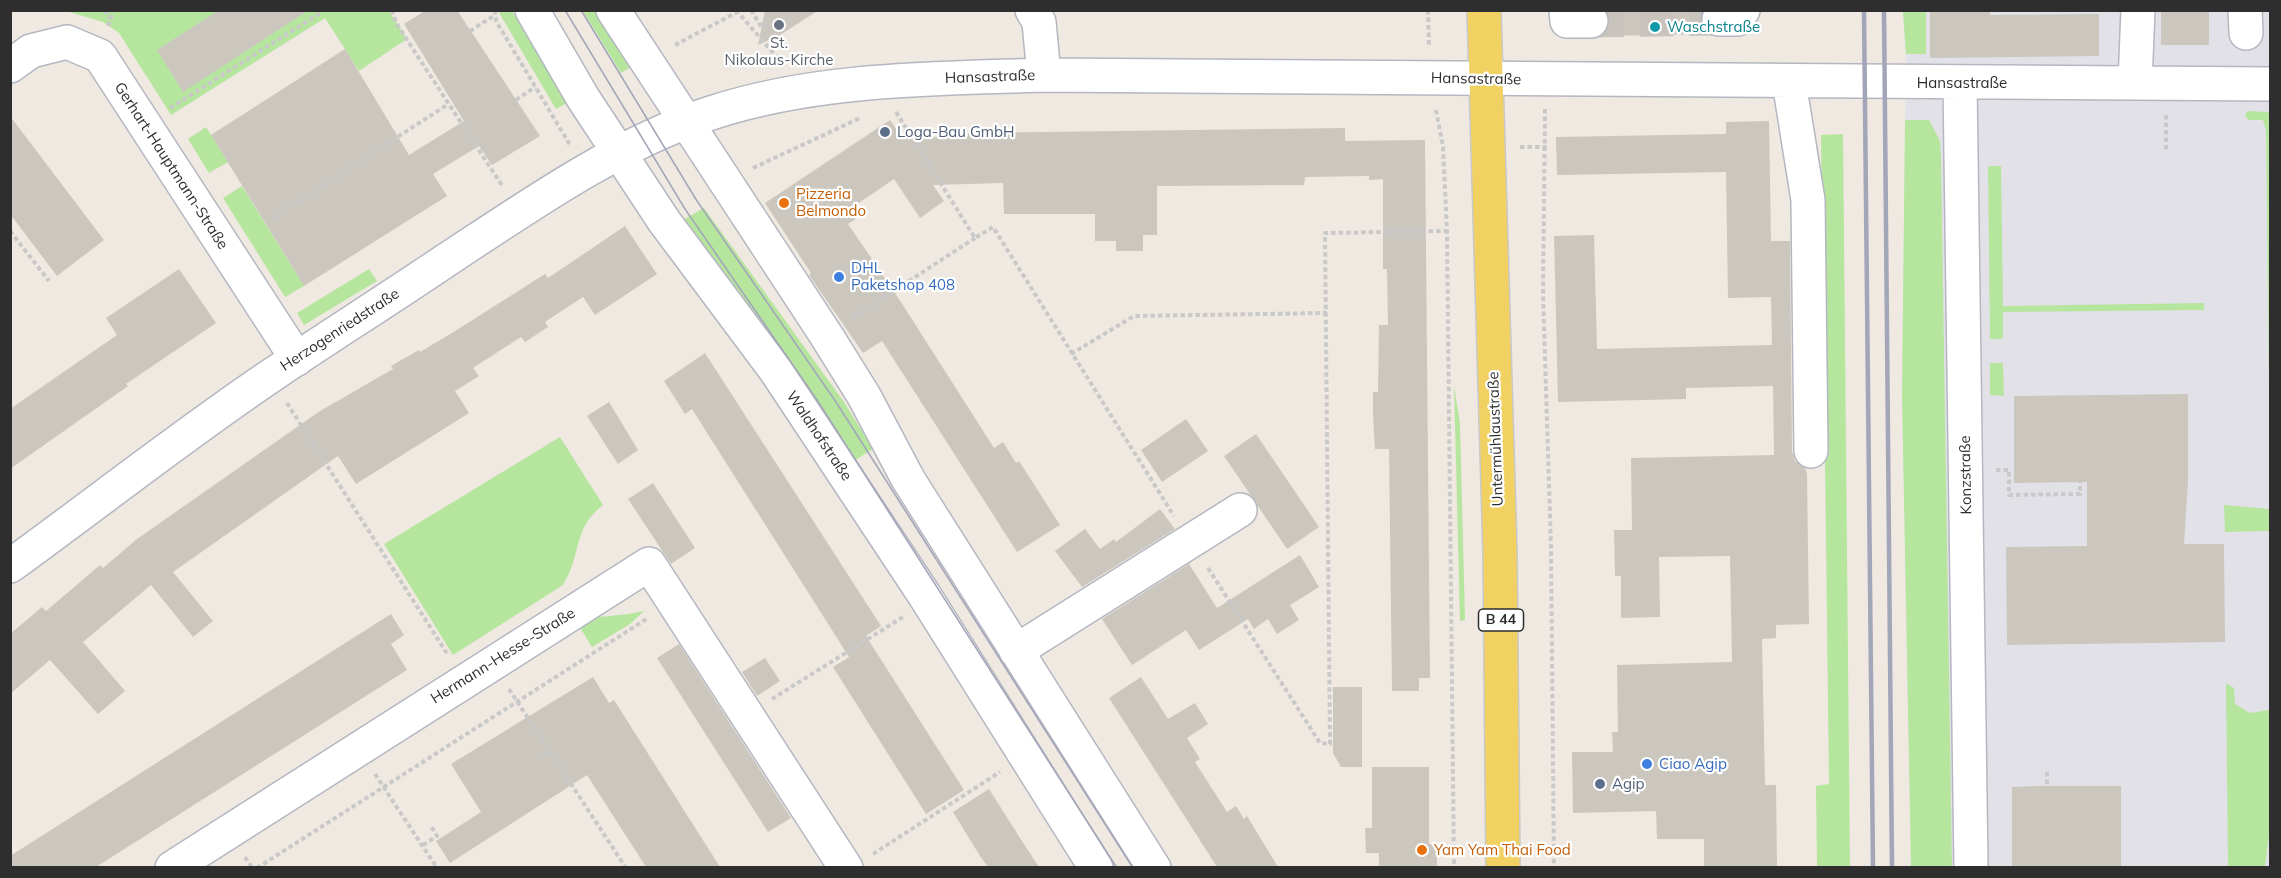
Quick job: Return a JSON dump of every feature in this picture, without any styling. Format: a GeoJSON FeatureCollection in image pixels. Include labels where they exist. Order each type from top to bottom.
{"type":"FeatureCollection","features":[{"type":"Feature","properties":{"kind":"main road","name":"Untermühlaustraße"},"geometry":{"type":"LineString","coordinates":[[1484,10],[1500,552],[1503,867]]}},
{"type":"Feature","properties":{"kind":"street","name":"Waldhofstraße"},"geometry":{"type":"LineString","coordinates":[[532,10],[583,98],[622,153],[664,221],[776,371],[925,596],[1096,867]]}},
{"type":"Feature","properties":{"kind":"street"},"geometry":{"type":"LineString","coordinates":[[612,10],[826,334],[864,396],[908,479],[1154,867]]}},
{"type":"Feature","properties":{"kind":"street"},"geometry":{"type":"LineString","coordinates":[[1032,10],[1039,22],[1044,75]]}},
{"type":"Feature","properties":{"kind":"street"},"geometry":{"type":"LineString","coordinates":[[2135,68],[2138,10]]}},
{"type":"Feature","properties":{"kind":"street","name":"Gerhart-Hauptmann-Straße"},"geometry":{"type":"LineString","coordinates":[[10,66],[31,51],[67,42],[100,56],[297,359]]}},
{"type":"Feature","properties":{"kind":"street","name":"Hansastraße"},"geometry":{"type":"LineString","coordinates":[[687,121],[715,111],[806,91],[889,92],[1044,75],[1960,83],[2135,68],[2271,84]]}},
{"type":"Feature","properties":{"kind":"street"},"geometry":{"type":"LineString","coordinates":[[1789,82],[1808,200],[1811,451]]}},
{"type":"Feature","properties":{"kind":"street","name":"Konzstraße"},"geometry":{"type":"LineString","coordinates":[[1960,83],[1971,867]]}},
{"type":"Feature","properties":{"kind":"street","name":"Herzogenriedstraße"},"geometry":{"type":"LineString","coordinates":[[10,566],[270,376],[519,212],[622,153],[687,121]]}},
{"type":"Feature","properties":{"kind":"street"},"geometry":{"type":"LineString","coordinates":[[1016,651],[1240,510]]}},
{"type":"Feature","properties":{"kind":"street","name":"Hermann-Hesse-Straße"},"geometry":{"type":"LineString","coordinates":[[172,867],[649,564],[674,602]]}},
{"type":"Feature","properties":{"kind":"street"},"geometry":{"type":"LineString","coordinates":[[674,602],[748,714],[857,862]]}},
{"type":"Feature","properties":{"kind":"path"},"geometry":{"type":"LineString","coordinates":[[105,10],[110,18]]}},
{"type":"Feature","properties":{"kind":"path"},"geometry":{"type":"LineString","coordinates":[[392,10],[396,23],[447,105],[459,116],[519,212]]}},
{"type":"Feature","properties":{"kind":"path"},"geometry":{"type":"LineString","coordinates":[[751,10],[762,28],[767,17],[763,10]]}},
{"type":"Feature","properties":{"kind":"path"},"geometry":{"type":"LineString","coordinates":[[1428,10],[1428,16]]}},
{"type":"Feature","properties":{"kind":"path"},"geometry":{"type":"LineString","coordinates":[[666,49],[738,11],[806,91]]}},
{"type":"Feature","properties":{"kind":"path"},"geometry":{"type":"LineString","coordinates":[[144,124],[322,12]]}},
{"type":"Feature","properties":{"kind":"path"},"geometry":{"type":"LineString","coordinates":[[470,31],[495,13],[496,21],[562,137],[591,170]]}},
{"type":"Feature","properties":{"kind":"path"},"geometry":{"type":"LineString","coordinates":[[516,100],[535,87]]}},
{"type":"Feature","properties":{"kind":"path"},"geometry":{"type":"LineString","coordinates":[[746,171],[889,92],[975,238]]}},
{"type":"Feature","properties":{"kind":"path"},"geometry":{"type":"LineString","coordinates":[[272,218],[447,105]]}},
{"type":"Feature","properties":{"kind":"path"},"geometry":{"type":"LineString","coordinates":[[2166,120],[2166,151]]}},
{"type":"Feature","properties":{"kind":"path"},"geometry":{"type":"LineString","coordinates":[[1439,127],[1443,147],[1447,231],[1454,867]]}},
{"type":"Feature","properties":{"kind":"path"},"geometry":{"type":"LineString","coordinates":[[1546,128],[1543,294],[1551,547],[1554,867]]}},
{"type":"Feature","properties":{"kind":"path"},"geometry":{"type":"LineString","coordinates":[[1443,147],[1451,147]]}},
{"type":"Feature","properties":{"kind":"path"},"geometry":{"type":"LineString","coordinates":[[1536,147],[1547,147]]}},
{"type":"Feature","properties":{"kind":"path"},"geometry":{"type":"LineString","coordinates":[[826,334],[993,227],[1071,354],[1320,743],[1330,744],[1325,233],[1447,231]]}},
{"type":"Feature","properties":{"kind":"path"},"geometry":{"type":"LineString","coordinates":[[10,231],[49,281]]}},
{"type":"Feature","properties":{"kind":"path"},"geometry":{"type":"LineString","coordinates":[[1071,354],[1134,316],[1327,313]]}},
{"type":"Feature","properties":{"kind":"path"},"geometry":{"type":"LineString","coordinates":[[270,376],[464,681]]}},
{"type":"Feature","properties":{"kind":"path"},"geometry":{"type":"LineString","coordinates":[[1986,470],[2009,470],[2009,495],[2080,494],[2080,482]]}},
{"type":"Feature","properties":{"kind":"path"},"geometry":{"type":"LineString","coordinates":[[258,867],[674,602]]}},
{"type":"Feature","properties":{"kind":"path"},"geometry":{"type":"LineString","coordinates":[[748,714],[907,614]]}},
{"type":"Feature","properties":{"kind":"path"},"geometry":{"type":"LineString","coordinates":[[492,663],[626,867]]}},
{"type":"Feature","properties":{"kind":"path"},"geometry":{"type":"LineString","coordinates":[[358,749],[437,867]]}},
{"type":"Feature","properties":{"kind":"path"},"geometry":{"type":"LineString","coordinates":[[539,758],[549,750]]}},
{"type":"Feature","properties":{"kind":"path"},"geometry":{"type":"LineString","coordinates":[[857,862],[1026,755]]}},
{"type":"Feature","properties":{"kind":"path"},"geometry":{"type":"LineString","coordinates":[[2047,772],[2047,786]]}},
{"type":"Feature","properties":{"kind":"path"},"geometry":{"type":"LineString","coordinates":[[423,845],[437,836],[431,826]]}},
{"type":"Feature","properties":{"kind":"shaded area"},"geometry":{"type":"Polygon","coordinates":[[[1903,11],[2270,11],[2270,867],[1911,867],[1902,395],[1906,61],[1903,11]]]}},
{"type":"Feature","properties":{"kind":"green space"},"geometry":{"type":"Polygon","coordinates":[[[66,11],[389,11],[407,39],[359,71],[325,18],[171,115],[119,33],[103,22],[66,11]]]}},
{"type":"Feature","properties":{"kind":"green space"},"geometry":{"type":"Polygon","coordinates":[[[498,11],[512,11],[567,103],[556,109],[498,11]]]}},
{"type":"Feature","properties":{"kind":"green space"},"geometry":{"type":"Polygon","coordinates":[[[583,11],[600,11],[636,64],[621,73],[583,11]]]}},
{"type":"Feature","properties":{"kind":"green space"},"geometry":{"type":"Polygon","coordinates":[[[1903,11],[1926,11],[1926,54],[1906,54],[1903,11]]]}},
{"type":"Feature","properties":{"kind":"green space"},"geometry":{"type":"Polygon","coordinates":[[[2247,111],[2269,112],[2270,116],[2270,478],[2266,131],[2263,120],[2249,120],[2245,116],[2247,111]]]}},
{"type":"Feature","properties":{"kind":"green space"},"geometry":{"type":"Polygon","coordinates":[[[1905,120],[1929,120],[1940,141],[1941,155],[1952,867],[1911,867],[1902,395],[1905,120]]]}},
{"type":"Feature","properties":{"kind":"green space"},"geometry":{"type":"Polygon","coordinates":[[[206,127],[228,162],[209,173],[188,139],[206,127]]]}},
{"type":"Feature","properties":{"kind":"green space"},"geometry":{"type":"Polygon","coordinates":[[[1843,134],[1850,867],[1817,867],[1816,786],[1829,784],[1821,135],[1843,134]]]}},
{"type":"Feature","properties":{"kind":"green space"},"geometry":{"type":"Polygon","coordinates":[[[1988,166],[2001,166],[2003,306],[2204,303],[2204,310],[2003,312],[2003,339],[1990,339],[1988,166]]]}},
{"type":"Feature","properties":{"kind":"green space"},"geometry":{"type":"Polygon","coordinates":[[[242,186],[304,286],[285,297],[223,198],[242,186]]]}},
{"type":"Feature","properties":{"kind":"green space"},"geometry":{"type":"Polygon","coordinates":[[[704,208],[844,402],[873,449],[852,462],[676,224],[704,208]]]}},
{"type":"Feature","properties":{"kind":"green space"},"geometry":{"type":"Polygon","coordinates":[[[369,269],[377,281],[304,325],[297,313],[369,269]]]}},
{"type":"Feature","properties":{"kind":"green space"},"geometry":{"type":"Polygon","coordinates":[[[1990,363],[2003,363],[2004,396],[1990,395],[1990,363]]]}},
{"type":"Feature","properties":{"kind":"green space"},"geometry":{"type":"Polygon","coordinates":[[[1454,385],[1460,424],[1465,620],[1460,621],[1454,385]]]}},
{"type":"Feature","properties":{"kind":"green space"},"geometry":{"type":"Polygon","coordinates":[[[560,437],[603,505],[586,524],[563,585],[453,655],[384,544],[560,437]]]}},
{"type":"Feature","properties":{"kind":"green space"},"geometry":{"type":"Polygon","coordinates":[[[2224,505],[2270,509],[2270,531],[2225,532],[2224,505]]]}},
{"type":"Feature","properties":{"kind":"green space"},"geometry":{"type":"Polygon","coordinates":[[[644,611],[630,624],[592,647],[577,623],[594,618],[644,611]]]}},
{"type":"Feature","properties":{"kind":"green space"},"geometry":{"type":"Polygon","coordinates":[[[2226,683],[2234,688],[2235,704],[2250,713],[2269,710],[2270,702],[2270,826],[2265,867],[2228,867],[2226,683]]]}},
{"type":"Feature","properties":{"kind":"building"},"geometry":{"type":"Polygon","coordinates":[[[219,10],[309,10],[183,92],[157,50],[219,10]]]}},
{"type":"Feature","properties":{"kind":"building"},"geometry":{"type":"Polygon","coordinates":[[[426,10],[457,10],[540,136],[492,165],[479,146],[433,174],[447,196],[304,286],[211,135],[345,49],[409,155],[464,121],[404,24],[426,10]]]}},
{"type":"Feature","properties":{"kind":"building","name":"St. Nikolaus-Kirche"},"geometry":{"type":"Polygon","coordinates":[[[765,10],[819,10],[780,35],[758,45],[765,10]]]}},
{"type":"Feature","properties":{"kind":"building","name":"Waschstraße"},"geometry":{"type":"Polygon","coordinates":[[[1606,10],[1702,10],[1700,20],[1708,34],[1602,36],[1610,22],[1606,10]]]}},
{"type":"Feature","properties":{"kind":"building"},"geometry":{"type":"Polygon","coordinates":[[[1930,10],[1990,10],[1990,15],[2099,14],[2099,56],[1930,58],[1930,10]]]}},
{"type":"Feature","properties":{"kind":"building"},"geometry":{"type":"Polygon","coordinates":[[[2161,10],[2209,10],[2209,45],[2161,45],[2161,10]]]}},
{"type":"Feature","properties":{"kind":"building"},"geometry":{"type":"Polygon","coordinates":[[[10,116],[104,240],[57,276],[10,214],[10,116]]]}},
{"type":"Feature","properties":{"kind":"building"},"geometry":{"type":"Polygon","coordinates":[[[890,120],[902,138],[968,137],[968,133],[1345,128],[1345,141],[1425,140],[1430,678],[1419,678],[1419,691],[1392,691],[1389,449],[1375,449],[1373,416],[1373,392],[1378,392],[1379,325],[1388,325],[1387,269],[1383,269],[1383,179],[1369,180],[1369,176],[1305,177],[1304,185],[1157,186],[1157,235],[1143,235],[1143,251],[1116,251],[1116,241],[1095,241],[1095,214],[1004,214],[1003,183],[933,185],[944,201],[920,218],[894,179],[850,209],[856,219],[848,224],[994,448],[1003,442],[1016,463],[1019,461],[1060,525],[1017,552],[882,341],[863,353],[809,275],[811,273],[765,203],[890,120]]]}},
{"type":"Feature","properties":{"kind":"building"},"geometry":{"type":"Polygon","coordinates":[[[1769,121],[1771,241],[1790,241],[1792,451],[1795,461],[1805,468],[1807,474],[1809,624],[1776,625],[1776,638],[1762,639],[1765,785],[1776,785],[1777,867],[1704,867],[1704,839],[1657,839],[1656,811],[1573,813],[1572,752],[1613,752],[1612,732],[1618,732],[1617,665],[1732,662],[1730,556],[1659,557],[1660,617],[1621,618],[1621,576],[1615,576],[1614,530],[1632,530],[1631,458],[1774,455],[1773,386],[1686,388],[1686,399],[1558,402],[1554,236],[1594,235],[1597,349],[1772,345],[1771,297],[1728,298],[1726,172],[1557,175],[1556,137],[1726,134],[1726,122],[1769,121]]]}},
{"type":"Feature","properties":{"kind":"building"},"geometry":{"type":"Polygon","coordinates":[[[625,226],[657,274],[595,315],[583,297],[545,322],[548,327],[525,342],[521,337],[473,368],[479,376],[455,391],[469,413],[356,484],[338,456],[173,572],[213,621],[193,637],[151,585],[83,642],[125,691],[98,714],[50,660],[10,694],[10,634],[42,607],[46,611],[100,565],[103,568],[137,539],[320,411],[393,369],[391,366],[452,333],[545,274],[548,278],[625,226]]]}},
{"type":"Feature","properties":{"kind":"building"},"geometry":{"type":"Polygon","coordinates":[[[179,269],[216,323],[126,384],[128,386],[10,469],[10,409],[117,335],[106,318],[179,269]]]}},
{"type":"Feature","properties":{"kind":"building"},"geometry":{"type":"Polygon","coordinates":[[[705,353],[881,626],[866,636],[964,790],[926,814],[833,667],[849,657],[692,409],[685,414],[664,381],[705,353]]]}},
{"type":"Feature","properties":{"kind":"building"},"geometry":{"type":"Polygon","coordinates":[[[2188,394],[2188,482],[2184,544],[2224,544],[2225,642],[2007,645],[2006,547],[2087,546],[2087,482],[2014,483],[2014,396],[2188,394]]]}},
{"type":"Feature","properties":{"kind":"building"},"geometry":{"type":"Polygon","coordinates":[[[609,402],[638,450],[618,464],[587,416],[609,402]]]}},
{"type":"Feature","properties":{"kind":"building"},"geometry":{"type":"Polygon","coordinates":[[[1186,419],[1208,451],[1162,482],[1141,450],[1186,419]]]}},
{"type":"Feature","properties":{"kind":"building"},"geometry":{"type":"Polygon","coordinates":[[[1256,434],[1319,527],[1287,549],[1224,456],[1256,434]]]}},
{"type":"Feature","properties":{"kind":"building"},"geometry":{"type":"Polygon","coordinates":[[[653,483],[695,548],[671,564],[628,499],[653,483]]]}},
{"type":"Feature","properties":{"kind":"building"},"geometry":{"type":"Polygon","coordinates":[[[1160,509],[1175,529],[1082,587],[1055,551],[1085,529],[1100,549],[1114,539],[1116,542],[1160,509]]]}},
{"type":"Feature","properties":{"kind":"building"},"geometry":{"type":"Polygon","coordinates":[[[1300,555],[1319,587],[1290,605],[1299,620],[1277,634],[1268,619],[1254,629],[1248,619],[1199,650],[1186,630],[1132,665],[1102,619],[1189,564],[1217,608],[1300,555]]]}},
{"type":"Feature","properties":{"kind":"building"},"geometry":{"type":"Polygon","coordinates":[[[391,614],[404,635],[391,644],[407,670],[96,867],[10,867],[10,856],[391,614]]]}},
{"type":"Feature","properties":{"kind":"building"},"geometry":{"type":"Polygon","coordinates":[[[679,644],[791,818],[768,832],[657,658],[679,644]]]}},
{"type":"Feature","properties":{"kind":"building"},"geometry":{"type":"Polygon","coordinates":[[[765,658],[780,681],[757,696],[742,672],[765,658]]]}},
{"type":"Feature","properties":{"kind":"building"},"geometry":{"type":"Polygon","coordinates":[[[593,677],[609,703],[614,700],[720,867],[646,867],[587,775],[450,863],[436,841],[481,812],[451,764],[593,677]]]}},
{"type":"Feature","properties":{"kind":"building"},"geometry":{"type":"Polygon","coordinates":[[[1141,677],[1168,719],[1195,703],[1208,724],[1187,738],[1200,759],[1195,762],[1227,812],[1236,806],[1244,819],[1247,816],[1278,867],[1217,867],[1109,698],[1141,677]]]}},
{"type":"Feature","properties":{"kind":"building"},"geometry":{"type":"Polygon","coordinates":[[[1333,687],[1362,687],[1362,767],[1341,767],[1333,753],[1333,687]]]}},
{"type":"Feature","properties":{"kind":"building"},"geometry":{"type":"Polygon","coordinates":[[[1372,767],[1429,767],[1429,844],[1437,844],[1437,867],[1379,867],[1379,853],[1366,853],[1365,828],[1372,828],[1372,767]]]}},
{"type":"Feature","properties":{"kind":"building"},"geometry":{"type":"Polygon","coordinates":[[[2121,786],[2121,867],[2012,867],[2012,787],[2121,786]]]}},
{"type":"Feature","properties":{"kind":"building"},"geometry":{"type":"Polygon","coordinates":[[[989,789],[1039,867],[988,867],[980,856],[953,812],[989,789]]]}},
{"type":"Feature","properties":{"kind":"tunnel"},"geometry":{"type":"LineString","coordinates":[[1591,21],[1719,19]]}},
{"type":"Feature","properties":{"kind":"tram line"},"geometry":{"type":"LineString","coordinates":[[565,10],[685,209],[817,400],[1117,868]]}},
{"type":"Feature","properties":{"kind":"tram line"},"geometry":{"type":"LineString","coordinates":[[581,10],[697,201],[836,402],[1133,868]]}},
{"type":"Feature","properties":{"kind":"railway"},"geometry":{"type":"LineString","coordinates":[[1864,10],[1873,868]]}},
{"type":"Feature","properties":{"kind":"railway"},"geometry":{"type":"LineString","coordinates":[[1884,10],[1892,868]]}},
{"type":"Feature","properties":{"kind":"place","name":"St. Nikolaus-Kirche"},"geometry":{"type":"Point","coordinates":[779,25]}},
{"type":"Feature","properties":{"kind":"place","name":"Waschstraße"},"geometry":{"type":"Point","coordinates":[1655,27]}},
{"type":"Feature","properties":{"kind":"place","name":"Loga-Bau GmbH"},"geometry":{"type":"Point","coordinates":[885,132]}},
{"type":"Feature","properties":{"kind":"place","name":"Pizzeria Belmondo"},"geometry":{"type":"Point","coordinates":[784,203]}},
{"type":"Feature","properties":{"kind":"place","name":"DHL Paketshop 408"},"geometry":{"type":"Point","coordinates":[839,277]}},
{"type":"Feature","properties":{"kind":"place","name":"Ciao Agip"},"geometry":{"type":"Point","coordinates":[1647,764]}},
{"type":"Feature","properties":{"kind":"place","name":"Agip"},"geometry":{"type":"Point","coordinates":[1600,784]}},
{"type":"Feature","properties":{"kind":"place","name":"Yam Yam Thai Food"},"geometry":{"type":"Point","coordinates":[1422,850]}}]}
